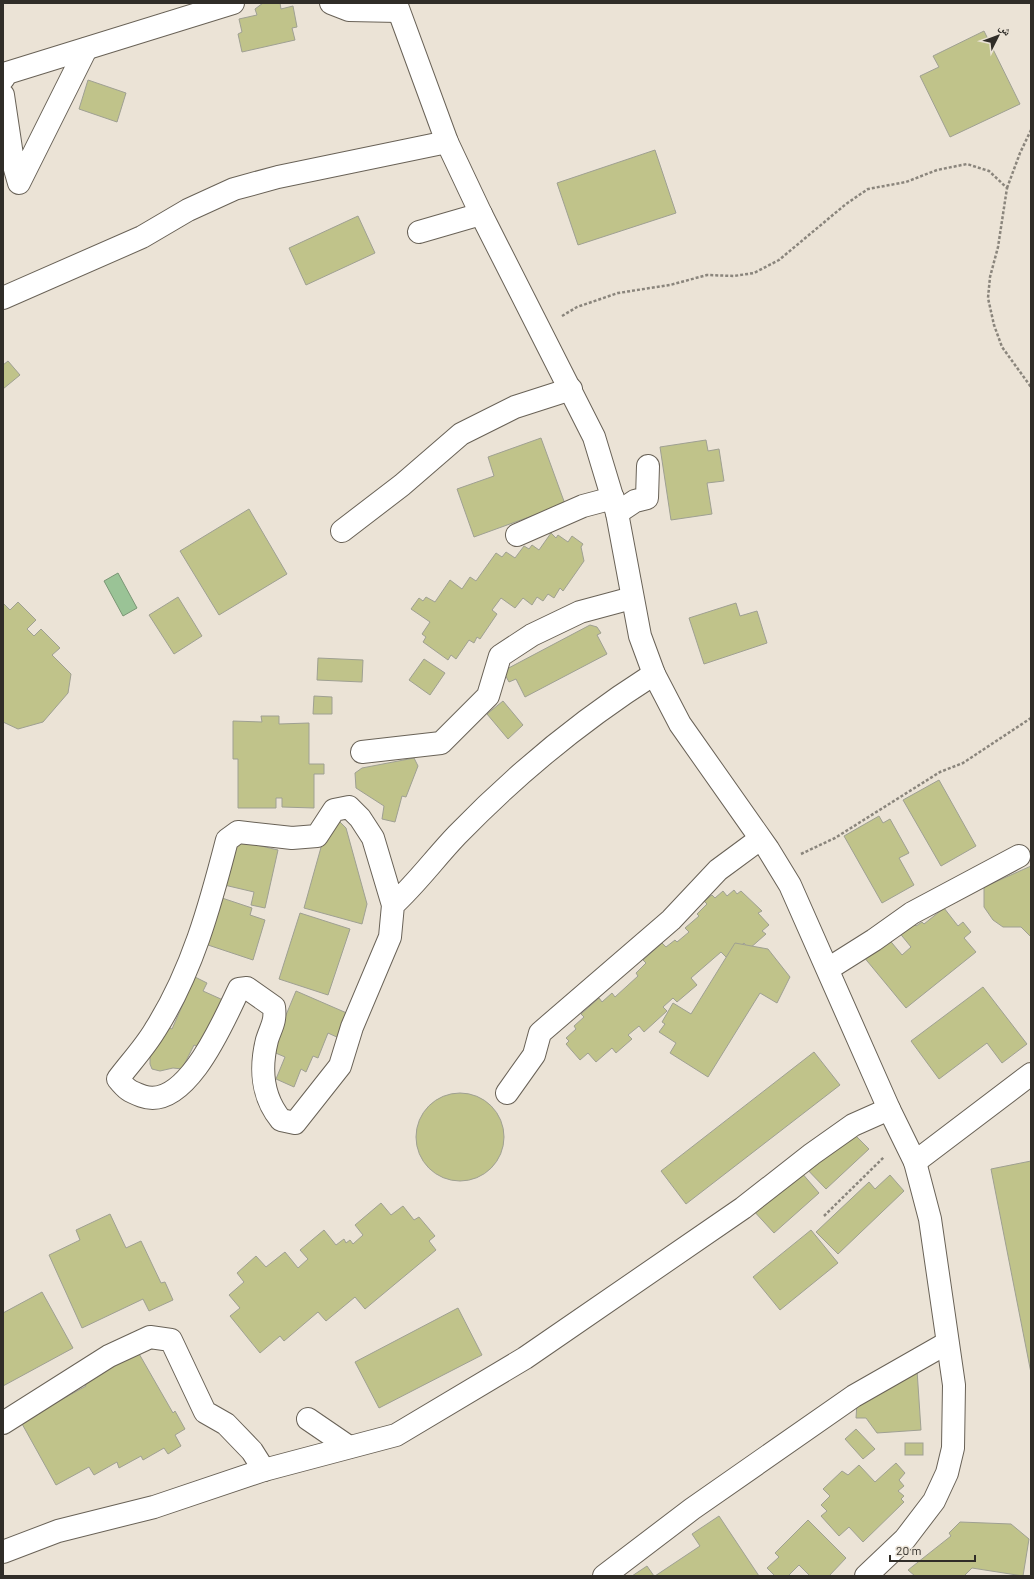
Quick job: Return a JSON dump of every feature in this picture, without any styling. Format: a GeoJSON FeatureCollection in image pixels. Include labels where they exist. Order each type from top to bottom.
{"type":"FeatureCollection","features":[{"type":"Feature","properties":{"kind":"street"},"geometry":{"type":"LineString","coordinates":[[3,79],[7,73],[86,50],[233,3]]}},
{"type":"Feature","properties":{"kind":"street"},"geometry":{"type":"LineString","coordinates":[[331,3],[349,10],[397,7],[447,142],[481,214],[594,437],[615,506],[640,636],[654,674],[680,724],[790,885],[902,1138],[915,1162],[930,1219],[954,1385],[952,1448],[947,1473],[934,1501],[905,1539],[866,1576]]}},
{"type":"Feature","properties":{"kind":"street"},"geometry":{"type":"LineString","coordinates":[[3,95],[13,162],[19,183],[86,50]]}},
{"type":"Feature","properties":{"kind":"street"},"geometry":{"type":"LineString","coordinates":[[3,298],[142,237],[188,210],[234,189],[308,171],[447,142]]}},
{"type":"Feature","properties":{"kind":"street"},"geometry":{"type":"LineString","coordinates":[[419,232],[481,214]]}},
{"type":"Feature","properties":{"kind":"street"},"geometry":{"type":"LineString","coordinates":[[342,531],[402,485],[461,434],[515,407],[571,389]]}},
{"type":"Feature","properties":{"kind":"street"},"geometry":{"type":"LineString","coordinates":[[517,535],[583,506],[615,506],[647,498],[648,466]]}},
{"type":"Feature","properties":{"kind":"street"},"geometry":{"type":"LineString","coordinates":[[362,752],[441,742],[488,696],[500,656],[532,635],[580,612],[632,598]]}},
{"type":"Feature","properties":{"kind":"street"},"geometry":{"type":"LineString","coordinates":[[393,905],[373,838],[360,818],[349,807],[334,810],[317,836],[292,838],[238,832],[227,840],[203,926],[175,996],[155,1031],[118,1079],[127,1091],[150,1099],[170,1093],[186,1080],[209,1047],[239,989],[247,988],[274,1007],[276,1019],[267,1039],[263,1065],[264,1086],[271,1108],[281,1120],[295,1123],[340,1066],[352,1027],[390,937],[393,905],[414,886],[456,836],[535,760],[611,701],[654,674]]}},
{"type":"Feature","properties":{"kind":"street"},"geometry":{"type":"LineString","coordinates":[[507,1093],[534,1055],[540,1034],[671,920],[718,870],[760,839]]}},
{"type":"Feature","properties":{"kind":"street"},"geometry":{"type":"LineString","coordinates":[[828,969],[874,940],[912,913],[1018,856]]}},
{"type":"Feature","properties":{"kind":"street"},"geometry":{"type":"LineString","coordinates":[[915,1162],[1031,1074]]}},
{"type":"Feature","properties":{"kind":"street"},"geometry":{"type":"LineString","coordinates":[[3,1552],[58,1531],[154,1507],[264,1470],[396,1435],[525,1358],[743,1208],[812,1154],[853,1125],[889,1109]]}},
{"type":"Feature","properties":{"kind":"street"},"geometry":{"type":"LineString","coordinates":[[3,1423],[109,1356],[150,1337],[171,1340],[205,1412],[226,1424],[252,1451],[264,1470]]}},
{"type":"Feature","properties":{"kind":"street"},"geometry":{"type":"LineString","coordinates":[[604,1576],[692,1509],[854,1396],[947,1343]]}},
{"type":"Feature","properties":{"kind":"street"},"geometry":{"type":"LineString","coordinates":[[308,1419],[349,1447]]}},
{"type":"Feature","properties":{"kind":"path"},"geometry":{"type":"LineString","coordinates":[[1031,130],[1020,153],[1007,188],[998,247],[990,277],[988,298],[994,325],[1002,348],[1031,387]]}},
{"type":"Feature","properties":{"kind":"path"},"geometry":{"type":"LineString","coordinates":[[539,330],[577,307],[618,293],[670,285],[707,275],[734,276],[754,273],[779,260],[846,204],[868,189],[906,182],[937,170],[966,164],[990,171],[1007,188]]}},
{"type":"Feature","properties":{"kind":"path"},"geometry":{"type":"LineString","coordinates":[[777,865],[835,838],[940,772],[963,763],[1031,718]]}},
{"type":"Feature","properties":{"kind":"path"},"geometry":{"type":"LineString","coordinates":[[824,1216],[870,1173],[902,1138]]}},
{"type":"Feature","properties":{"kind":"shaded area"},"geometry":{"type":"Polygon","coordinates":[[[118,573],[137,608],[123,616],[104,581],[118,573]]]}},
{"type":"Feature","properties":{"kind":"building"},"geometry":{"type":"Polygon","coordinates":[[[263,3],[280,3],[281,9],[293,6],[297,27],[292,28],[295,40],[242,52],[238,34],[242,32],[239,19],[257,15],[255,9],[263,3]]]}},
{"type":"Feature","properties":{"kind":"building"},"geometry":{"type":"Polygon","coordinates":[[[984,31],[1020,104],[950,137],[920,76],[939,67],[933,56],[984,31]]]}},
{"type":"Feature","properties":{"kind":"building"},"geometry":{"type":"Polygon","coordinates":[[[88,80],[126,93],[117,122],[79,109],[88,80]]]}},
{"type":"Feature","properties":{"kind":"building"},"geometry":{"type":"Polygon","coordinates":[[[655,150],[676,213],[578,245],[557,183],[655,150]]]}},
{"type":"Feature","properties":{"kind":"building"},"geometry":{"type":"Polygon","coordinates":[[[358,216],[375,253],[306,285],[289,248],[358,216]]]}},
{"type":"Feature","properties":{"kind":"building"},"geometry":{"type":"Polygon","coordinates":[[[8,361],[20,375],[3,389],[3,365],[8,361]]]}},
{"type":"Feature","properties":{"kind":"building"},"geometry":{"type":"Polygon","coordinates":[[[541,438],[565,504],[474,537],[457,489],[494,476],[488,457],[541,438]]]}},
{"type":"Feature","properties":{"kind":"building"},"geometry":{"type":"Polygon","coordinates":[[[706,440],[708,451],[719,449],[724,481],[707,483],[712,514],[671,520],[660,447],[706,440]]]}},
{"type":"Feature","properties":{"kind":"building"},"geometry":{"type":"Polygon","coordinates":[[[249,509],[287,574],[219,615],[180,551],[249,509]]]}},
{"type":"Feature","properties":{"kind":"building"},"geometry":{"type":"Polygon","coordinates":[[[551,533],[556,538],[558,535],[568,542],[572,536],[583,544],[581,547],[584,561],[563,591],[560,588],[554,598],[548,594],[543,601],[537,597],[532,605],[523,598],[515,608],[501,598],[492,610],[497,614],[480,639],[477,637],[474,643],[469,640],[456,659],[451,655],[448,660],[423,642],[426,637],[422,634],[430,622],[411,609],[419,598],[423,601],[426,597],[435,602],[450,580],[462,589],[470,577],[476,581],[496,553],[502,557],[506,552],[515,558],[524,546],[529,549],[532,545],[539,550],[551,533]]]}},
{"type":"Feature","properties":{"kind":"building"},"geometry":{"type":"Polygon","coordinates":[[[178,597],[202,636],[174,654],[149,615],[178,597]]]}},
{"type":"Feature","properties":{"kind":"building"},"geometry":{"type":"Polygon","coordinates":[[[18,602],[36,620],[27,629],[34,636],[41,629],[60,648],[52,655],[71,674],[68,693],[43,722],[18,729],[3,722],[3,603],[10,610],[18,602]]]}},
{"type":"Feature","properties":{"kind":"building"},"geometry":{"type":"Polygon","coordinates":[[[736,603],[740,616],[757,611],[767,643],[704,664],[689,618],[736,603]]]}},
{"type":"Feature","properties":{"kind":"building"},"geometry":{"type":"Polygon","coordinates":[[[590,625],[597,627],[601,633],[597,635],[607,654],[525,697],[516,679],[509,682],[503,671],[590,625]]]}},
{"type":"Feature","properties":{"kind":"building"},"geometry":{"type":"Polygon","coordinates":[[[318,658],[363,660],[362,682],[317,680],[318,658]]]}},
{"type":"Feature","properties":{"kind":"building"},"geometry":{"type":"Polygon","coordinates":[[[424,659],[445,673],[430,695],[409,680],[424,659]]]}},
{"type":"Feature","properties":{"kind":"building"},"geometry":{"type":"Polygon","coordinates":[[[314,696],[332,697],[332,714],[313,714],[314,696]]]}},
{"type":"Feature","properties":{"kind":"building"},"geometry":{"type":"Polygon","coordinates":[[[503,701],[523,725],[508,739],[487,714],[503,701]]]}},
{"type":"Feature","properties":{"kind":"building"},"geometry":{"type":"Polygon","coordinates":[[[261,716],[279,716],[279,724],[309,723],[309,764],[324,764],[324,774],[314,774],[314,808],[282,807],[282,798],[276,798],[276,808],[238,808],[238,759],[233,759],[233,721],[262,722],[261,716]]]}},
{"type":"Feature","properties":{"kind":"building"},"geometry":{"type":"Polygon","coordinates":[[[414,758],[418,766],[406,797],[402,796],[395,822],[382,819],[384,806],[356,788],[355,773],[362,768],[414,758]]]}},
{"type":"Feature","properties":{"kind":"building"},"geometry":{"type":"Polygon","coordinates":[[[939,780],[976,846],[941,866],[903,800],[939,780]]]}},
{"type":"Feature","properties":{"kind":"building"},"geometry":{"type":"Polygon","coordinates":[[[879,816],[883,823],[890,819],[909,853],[899,858],[914,885],[882,903],[844,836],[879,816]]]}},
{"type":"Feature","properties":{"kind":"building"},"geometry":{"type":"Polygon","coordinates":[[[339,821],[346,828],[367,904],[362,924],[304,908],[327,826],[339,821]]]}},
{"type":"Feature","properties":{"kind":"building"},"geometry":{"type":"Polygon","coordinates":[[[238,837],[257,845],[278,850],[265,908],[251,905],[254,892],[220,884],[238,837]]]}},
{"type":"Feature","properties":{"kind":"building"},"geometry":{"type":"Polygon","coordinates":[[[1031,866],[1031,937],[1021,927],[1003,927],[993,920],[984,907],[984,887],[1031,866]]]}},
{"type":"Feature","properties":{"kind":"building"},"geometry":{"type":"Polygon","coordinates":[[[734,890],[737,894],[741,891],[762,911],[758,913],[769,925],[762,931],[766,934],[749,949],[744,943],[727,958],[721,952],[691,978],[697,985],[677,1002],[673,998],[663,1007],[667,1011],[644,1032],[639,1026],[628,1035],[632,1039],[616,1053],[612,1048],[596,1062],[588,1053],[580,1060],[566,1044],[569,1041],[566,1038],[576,1029],[574,1026],[584,1017],[581,1014],[599,998],[602,1002],[612,993],[615,997],[638,976],[636,973],[646,963],[643,960],[662,943],[666,947],[675,940],[677,942],[689,932],[685,928],[699,916],[697,914],[707,904],[704,901],[712,895],[715,898],[723,891],[727,896],[734,890]]]}},
{"type":"Feature","properties":{"kind":"building"},"geometry":{"type":"Polygon","coordinates":[[[219,897],[252,908],[250,915],[265,920],[253,960],[205,944],[219,897]]]}},
{"type":"Feature","properties":{"kind":"building"},"geometry":{"type":"Polygon","coordinates":[[[944,908],[958,926],[963,922],[971,932],[964,938],[976,952],[906,1008],[863,956],[887,937],[902,955],[911,947],[898,931],[911,920],[916,926],[922,922],[924,924],[944,908]]]}},
{"type":"Feature","properties":{"kind":"building"},"geometry":{"type":"Polygon","coordinates":[[[300,913],[350,929],[328,995],[279,979],[300,913]]]}},
{"type":"Feature","properties":{"kind":"building"},"geometry":{"type":"Polygon","coordinates":[[[735,943],[768,949],[790,977],[777,1003],[760,993],[708,1077],[670,1053],[676,1043],[659,1032],[665,1024],[662,1022],[673,1003],[691,1014],[735,943]]]}},
{"type":"Feature","properties":{"kind":"building"},"geometry":{"type":"Polygon","coordinates":[[[195,977],[207,983],[203,991],[223,1000],[200,1048],[194,1045],[182,1069],[173,1068],[160,1071],[152,1069],[150,1057],[166,1026],[172,1029],[195,977]]]}},
{"type":"Feature","properties":{"kind":"building"},"geometry":{"type":"Polygon","coordinates":[[[983,987],[1027,1044],[1002,1063],[987,1043],[939,1079],[911,1041],[983,987]]]}},
{"type":"Feature","properties":{"kind":"building"},"geometry":{"type":"Polygon","coordinates":[[[296,991],[349,1014],[339,1038],[328,1033],[318,1058],[313,1056],[306,1072],[301,1069],[294,1087],[276,1079],[285,1057],[271,1051],[296,991]]]}},
{"type":"Feature","properties":{"kind":"building"},"geometry":{"type":"Polygon","coordinates":[[[814,1052],[840,1085],[686,1204],[661,1171],[814,1052]]]}},
{"type":"Feature","properties":{"kind":"building"},"geometry":{"type":"Polygon","coordinates":[[[460,1093],[477,1096],[491,1106],[501,1120],[504,1137],[501,1154],[491,1168],[477,1178],[460,1181],[443,1178],[429,1168],[419,1154],[416,1137],[419,1120],[429,1106],[443,1096],[460,1093]]]}},
{"type":"Feature","properties":{"kind":"building"},"geometry":{"type":"Polygon","coordinates":[[[850,1130],[869,1149],[826,1189],[803,1165],[850,1130]]]}},
{"type":"Feature","properties":{"kind":"building"},"geometry":{"type":"Polygon","coordinates":[[[1031,1161],[1031,1373],[991,1169],[1031,1161]]]}},
{"type":"Feature","properties":{"kind":"building"},"geometry":{"type":"Polygon","coordinates":[[[801,1172],[819,1193],[774,1233],[752,1209],[801,1172]]]}},
{"type":"Feature","properties":{"kind":"building"},"geometry":{"type":"Polygon","coordinates":[[[890,1175],[904,1191],[838,1254],[816,1232],[869,1182],[875,1189],[890,1175]]]}},
{"type":"Feature","properties":{"kind":"building"},"geometry":{"type":"Polygon","coordinates":[[[381,1203],[391,1215],[403,1206],[414,1220],[419,1217],[435,1236],[429,1241],[436,1250],[365,1309],[355,1297],[326,1321],[318,1312],[284,1341],[280,1336],[260,1353],[230,1316],[240,1308],[229,1295],[244,1282],[237,1273],[256,1256],[266,1267],[285,1252],[298,1268],[308,1259],[300,1250],[324,1230],[336,1245],[344,1239],[346,1243],[350,1240],[353,1244],[363,1235],[355,1225],[381,1203]]]}},
{"type":"Feature","properties":{"kind":"building"},"geometry":{"type":"Polygon","coordinates":[[[110,1214],[126,1248],[141,1241],[161,1283],[165,1282],[173,1300],[149,1311],[143,1299],[82,1328],[49,1255],[80,1240],[76,1230],[110,1214]]]}},
{"type":"Feature","properties":{"kind":"building"},"geometry":{"type":"Polygon","coordinates":[[[811,1230],[838,1263],[780,1310],[753,1277],[811,1230]]]}},
{"type":"Feature","properties":{"kind":"building"},"geometry":{"type":"Polygon","coordinates":[[[42,1292],[73,1348],[3,1386],[3,1313],[42,1292]]]}},
{"type":"Feature","properties":{"kind":"building"},"geometry":{"type":"Polygon","coordinates":[[[458,1308],[482,1355],[379,1408],[355,1362],[458,1308]]]}},
{"type":"Feature","properties":{"kind":"building"},"geometry":{"type":"Polygon","coordinates":[[[138,1352],[173,1413],[175,1411],[185,1429],[175,1435],[181,1446],[168,1454],[164,1448],[143,1460],[141,1456],[119,1468],[117,1462],[94,1475],[89,1467],[56,1485],[21,1422],[86,1386],[84,1382],[138,1352]]]}},
{"type":"Feature","properties":{"kind":"building"},"geometry":{"type":"Polygon","coordinates":[[[917,1370],[921,1430],[877,1433],[866,1418],[856,1418],[857,1403],[917,1370]]]}},
{"type":"Feature","properties":{"kind":"building"},"geometry":{"type":"Polygon","coordinates":[[[856,1429],[875,1449],[863,1459],[845,1439],[856,1429]]]}},
{"type":"Feature","properties":{"kind":"building"},"geometry":{"type":"Polygon","coordinates":[[[905,1443],[923,1443],[923,1455],[905,1455],[905,1443]]]}},
{"type":"Feature","properties":{"kind":"building"},"geometry":{"type":"Polygon","coordinates":[[[896,1463],[905,1473],[899,1480],[904,1486],[898,1491],[904,1496],[901,1499],[904,1502],[863,1542],[849,1527],[839,1536],[821,1516],[827,1511],[821,1505],[830,1496],[823,1489],[842,1471],[848,1475],[859,1465],[875,1482],[896,1463]]]}},
{"type":"Feature","properties":{"kind":"building"},"geometry":{"type":"Polygon","coordinates":[[[719,1516],[759,1576],[655,1576],[700,1546],[692,1534],[719,1516]]]}},
{"type":"Feature","properties":{"kind":"building"},"geometry":{"type":"Polygon","coordinates":[[[808,1520],[846,1558],[829,1576],[810,1576],[799,1565],[788,1576],[775,1576],[767,1568],[779,1557],[775,1553],[808,1520]]]}},
{"type":"Feature","properties":{"kind":"building"},"geometry":{"type":"Polygon","coordinates":[[[960,1522],[1011,1524],[1029,1539],[1023,1576],[972,1568],[964,1576],[915,1576],[908,1570],[951,1536],[949,1533],[960,1522]]]}},
{"type":"Feature","properties":{"kind":"building"},"geometry":{"type":"Polygon","coordinates":[[[647,1566],[654,1576],[632,1576],[647,1566]]]}}]}
